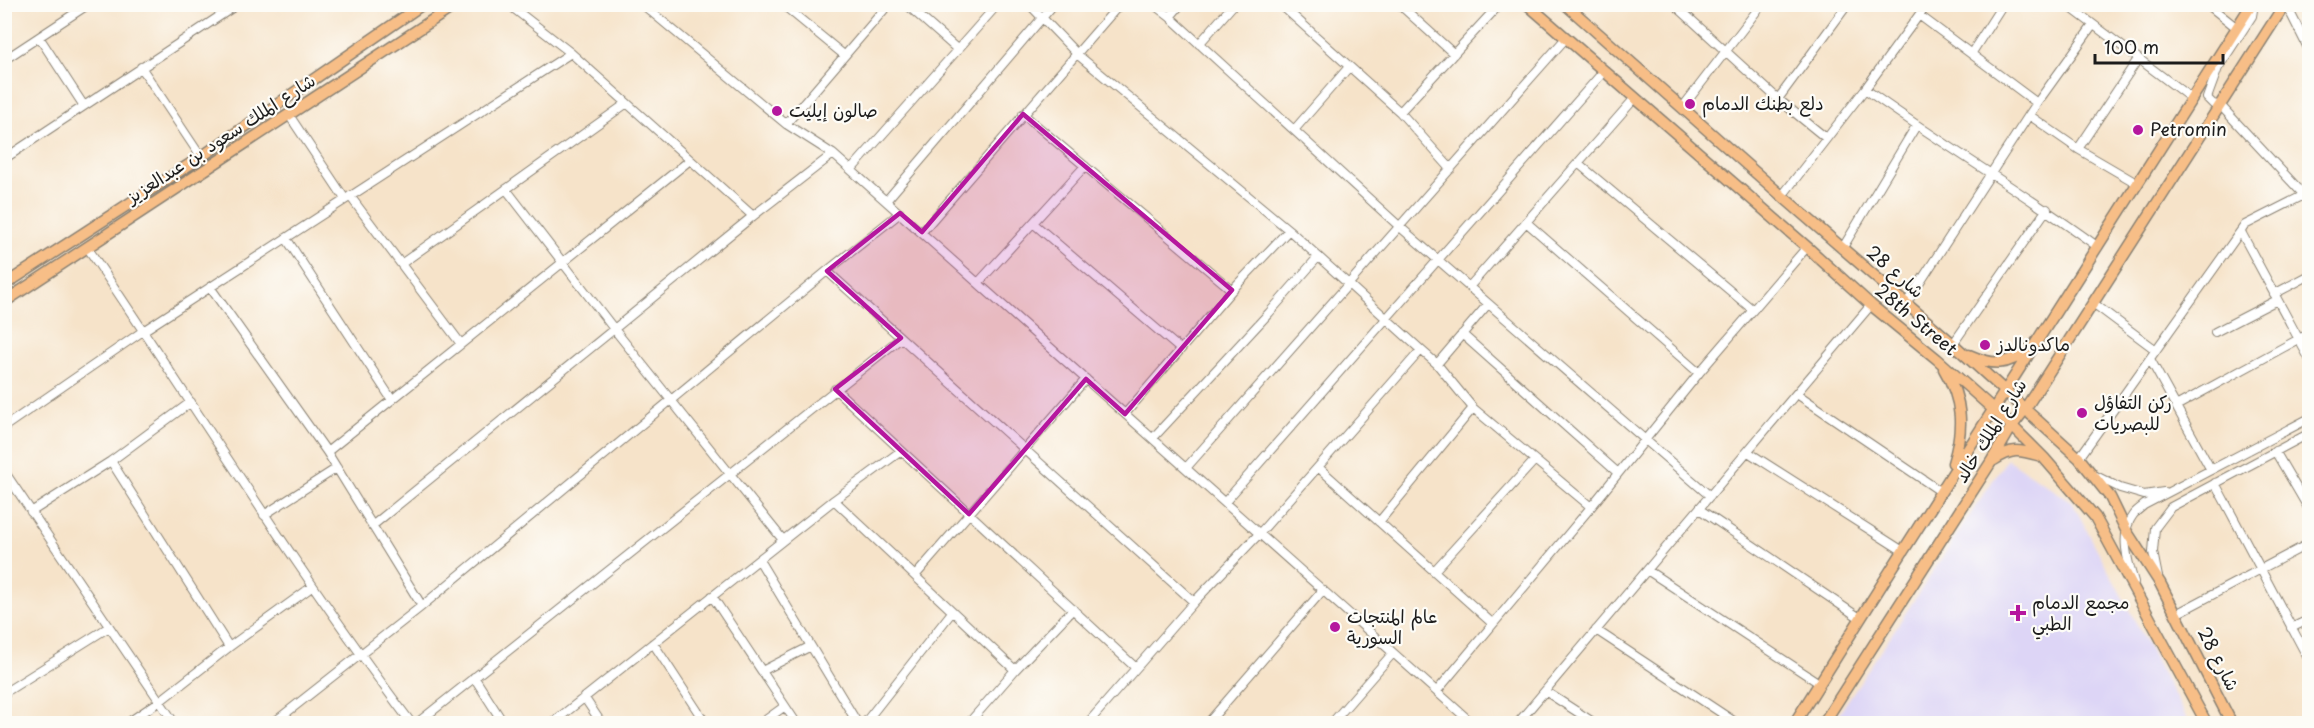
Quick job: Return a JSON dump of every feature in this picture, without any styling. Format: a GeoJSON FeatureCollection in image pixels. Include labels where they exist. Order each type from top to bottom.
{"type":"FeatureCollection","features":[{"type":"Feature","properties":{"kind":"main road","name":"شارع الملك سعود بن عبدالعزيز"},"geometry":{"type":"LineString","coordinates":[[4,285],[201,157],[423,4]]}},
{"type":"Feature","properties":{"kind":"main road","name":"شارع الملك سعود بن عبدالعزيز"},"geometry":{"type":"LineString","coordinates":[[4,302],[457,4]]}},
{"type":"Feature","properties":{"kind":"main road","name":"28th Street"},"geometry":{"type":"LineString","coordinates":[[1527,4],[1871,305],[1937,359],[2044,458],[2095,517],[2207,723]]}},
{"type":"Feature","properties":{"kind":"main road","name":"شارع 28"},"geometry":{"type":"LineString","coordinates":[[1565,4],[2079,458],[2110,497],[2127,532],[2160,583],[2232,723]]}},
{"type":"Feature","properties":{"kind":"main road","name":"شارع الملك خالد"},"geometry":{"type":"LineString","coordinates":[[1794,723],[1992,408],[2253,4]]}},
{"type":"Feature","properties":{"kind":"main road","name":"شارع الملك خالد"},"geometry":{"type":"LineString","coordinates":[[1823,723],[2285,4]]}},
{"type":"Feature","properties":{"kind":"main road"},"geometry":{"type":"LineString","coordinates":[[1956,347],[1981,360],[2001,364],[2018,358],[2036,343]]}},
{"type":"Feature","properties":{"kind":"main road"},"geometry":{"type":"LineString","coordinates":[[1937,359],[1953,385],[1961,417],[1962,428],[1948,478]]}},
{"type":"Feature","properties":{"kind":"main road"},"geometry":{"type":"LineString","coordinates":[[2039,385],[2034,399],[2046,428]]}},
{"type":"Feature","properties":{"kind":"main road"},"geometry":{"type":"LineString","coordinates":[[1991,462],[2007,451],[2019,450],[2044,458]]}},
{"type":"Feature","properties":{"kind":"street"},"geometry":{"type":"LineString","coordinates":[[4,60],[89,4]]}},
{"type":"Feature","properties":{"kind":"street"},"geometry":{"type":"LineString","coordinates":[[4,159],[238,4]]}},
{"type":"Feature","properties":{"kind":"street"},"geometry":{"type":"LineString","coordinates":[[508,4],[571,53],[753,216]]}},
{"type":"Feature","properties":{"kind":"street"},"geometry":{"type":"LineString","coordinates":[[642,4],[786,124],[833,154],[1473,723]]}},
{"type":"Feature","properties":{"kind":"street"},"geometry":{"type":"LineString","coordinates":[[782,4],[844,55]]}},
{"type":"Feature","properties":{"kind":"street"},"geometry":{"type":"LineString","coordinates":[[786,124],[889,4]]}},
{"type":"Feature","properties":{"kind":"street"},"geometry":{"type":"LineString","coordinates":[[906,4],[958,50]]}},
{"type":"Feature","properties":{"kind":"street"},"geometry":{"type":"LineString","coordinates":[[851,170],[998,4]]}},
{"type":"Feature","properties":{"kind":"street"},"geometry":{"type":"LineString","coordinates":[[1029,4],[1078,55],[1289,230],[1437,364],[1473,408],[1591,507]]}},
{"type":"Feature","properties":{"kind":"street"},"geometry":{"type":"LineString","coordinates":[[886,201],[1054,4]]}},
{"type":"Feature","properties":{"kind":"street"},"geometry":{"type":"LineString","coordinates":[[922,232],[1120,4]]}},
{"type":"Feature","properties":{"kind":"street"},"geometry":{"type":"LineString","coordinates":[[1153,4],[1400,227],[1710,496]]}},
{"type":"Feature","properties":{"kind":"street"},"geometry":{"type":"LineString","coordinates":[[1170,17],[1181,4]]}},
{"type":"Feature","properties":{"kind":"street"},"geometry":{"type":"LineString","coordinates":[[1199,44],[1234,4]]}},
{"type":"Feature","properties":{"kind":"street"},"geometry":{"type":"LineString","coordinates":[[1280,4],[1400,112],[1451,169]]}},
{"type":"Feature","properties":{"kind":"street"},"geometry":{"type":"LineString","coordinates":[[1400,4],[1454,54]]}},
{"type":"Feature","properties":{"kind":"street"},"geometry":{"type":"LineString","coordinates":[[1400,112],[1500,4]]}},
{"type":"Feature","properties":{"kind":"street"},"geometry":{"type":"LineString","coordinates":[[1674,4],[1778,99],[1826,138]]}},
{"type":"Feature","properties":{"kind":"street"},"geometry":{"type":"LineString","coordinates":[[1682,108],[1762,4]]}},
{"type":"Feature","properties":{"kind":"street"},"geometry":{"type":"LineString","coordinates":[[1778,99],[1848,4]]}},
{"type":"Feature","properties":{"kind":"street"},"geometry":{"type":"LineString","coordinates":[[1782,196],[1927,4]]}},
{"type":"Feature","properties":{"kind":"street"},"geometry":{"type":"LineString","coordinates":[[1971,54],[2003,4]]}},
{"type":"Feature","properties":{"kind":"street"},"geometry":{"type":"LineString","coordinates":[[2066,4],[2192,99]]}},
{"type":"Feature","properties":{"kind":"street"},"geometry":{"type":"LineString","coordinates":[[2207,4],[2237,28]]}},
{"type":"Feature","properties":{"kind":"street"},"geometry":{"type":"LineString","coordinates":[[2253,4],[2252,16],[2218,68],[2207,98],[2213,104],[2220,106],[2307,194],[2310,204]]}},
{"type":"Feature","properties":{"kind":"street"},"geometry":{"type":"LineString","coordinates":[[2285,4],[2310,52]]}},
{"type":"Feature","properties":{"kind":"street"},"geometry":{"type":"LineString","coordinates":[[1919,15],[2037,103]]}},
{"type":"Feature","properties":{"kind":"street"},"geometry":{"type":"LineString","coordinates":[[1906,304],[2037,103],[2093,25]]}},
{"type":"Feature","properties":{"kind":"street"},"geometry":{"type":"LineString","coordinates":[[39,37],[84,106]]}},
{"type":"Feature","properties":{"kind":"street"},"geometry":{"type":"LineString","coordinates":[[1186,468],[1566,38]]}},
{"type":"Feature","properties":{"kind":"street"},"geometry":{"type":"LineString","coordinates":[[4,427],[143,331],[571,53]]}},
{"type":"Feature","properties":{"kind":"street"},"geometry":{"type":"LineString","coordinates":[[2078,148],[2138,59]]}},
{"type":"Feature","properties":{"kind":"street"},"geometry":{"type":"LineString","coordinates":[[141,67],[201,157]]}},
{"type":"Feature","properties":{"kind":"street"},"geometry":{"type":"LineString","coordinates":[[1294,130],[1349,67]]}},
{"type":"Feature","properties":{"kind":"street"},"geometry":{"type":"LineString","coordinates":[[1225,502],[1604,71]]}},
{"type":"Feature","properties":{"kind":"street"},"geometry":{"type":"LineString","coordinates":[[1865,89],[1916,126],[2047,209],[2098,247]]}},
{"type":"Feature","properties":{"kind":"street"},"geometry":{"type":"LineString","coordinates":[[1469,287],[1635,98]]}},
{"type":"Feature","properties":{"kind":"street"},"geometry":{"type":"LineString","coordinates":[[401,264],[627,103]]}},
{"type":"Feature","properties":{"kind":"street"},"geometry":{"type":"LineString","coordinates":[[1023,114],[1232,290]]}},
{"type":"Feature","properties":{"kind":"street"},"geometry":{"type":"LineString","coordinates":[[289,115],[348,198],[461,344]]}},
{"type":"Feature","properties":{"kind":"street"},"geometry":{"type":"LineString","coordinates":[[2029,116],[2138,183]]}},
{"type":"Feature","properties":{"kind":"street"},"geometry":{"type":"LineString","coordinates":[[1842,249],[1916,126]]}},
{"type":"Feature","properties":{"kind":"street"},"geometry":{"type":"LineString","coordinates":[[372,526],[753,216],[833,154]]}},
{"type":"Feature","properties":{"kind":"street"},"geometry":{"type":"LineString","coordinates":[[327,452],[690,160]]}},
{"type":"Feature","properties":{"kind":"street"},"geometry":{"type":"LineString","coordinates":[[1578,163],[1754,310]]}},
{"type":"Feature","properties":{"kind":"street"},"geometry":{"type":"LineString","coordinates":[[978,283],[1084,166]]}},
{"type":"Feature","properties":{"kind":"street"},"geometry":{"type":"LineString","coordinates":[[506,189],[614,329],[783,540]]}},
{"type":"Feature","properties":{"kind":"street"},"geometry":{"type":"LineString","coordinates":[[2079,458],[2246,225],[2307,194]]}},
{"type":"Feature","properties":{"kind":"street"},"geometry":{"type":"LineString","coordinates":[[1956,347],[2047,209]]}},
{"type":"Feature","properties":{"kind":"street"},"geometry":{"type":"LineString","coordinates":[[272,723],[422,606],[900,213]]}},
{"type":"Feature","properties":{"kind":"street"},"geometry":{"type":"LineString","coordinates":[[1526,222],[1699,373]]}},
{"type":"Feature","properties":{"kind":"street"},"geometry":{"type":"LineString","coordinates":[[1033,223],[1180,349]]}},
{"type":"Feature","properties":{"kind":"street"},"geometry":{"type":"LineString","coordinates":[[1125,414],[1232,290],[1289,230]]}},
{"type":"Feature","properties":{"kind":"street"},"geometry":{"type":"LineString","coordinates":[[2241,232],[2310,360]]}},
{"type":"Feature","properties":{"kind":"street"},"geometry":{"type":"LineString","coordinates":[[286,238],[392,400]]}},
{"type":"Feature","properties":{"kind":"street"},"geometry":{"type":"LineString","coordinates":[[1437,691],[1591,507],[1699,373],[1807,247]]}},
{"type":"Feature","properties":{"kind":"street"},"geometry":{"type":"LineString","coordinates":[[87,248],[359,654],[414,723],[901,338]]}},
{"type":"Feature","properties":{"kind":"street"},"geometry":{"type":"LineString","coordinates":[[1152,438],[1269,314],[1318,257]]}},
{"type":"Feature","properties":{"kind":"street"},"geometry":{"type":"LineString","coordinates":[[827,271],[1194,602]]}},
{"type":"Feature","properties":{"kind":"street"},"geometry":{"type":"LineString","coordinates":[[2215,332],[2310,275]]}},
{"type":"Feature","properties":{"kind":"street"},"geometry":{"type":"LineString","coordinates":[[210,287],[327,452],[422,606]]}},
{"type":"Feature","properties":{"kind":"street"},"geometry":{"type":"LineString","coordinates":[[2093,303],[2156,350]]}},
{"type":"Feature","properties":{"kind":"street"},"geometry":{"type":"LineString","coordinates":[[1437,364],[1488,304]]}},
{"type":"Feature","properties":{"kind":"street"},"geometry":{"type":"LineString","coordinates":[[1517,723],[1871,305]]}},
{"type":"Feature","properties":{"kind":"street"},"geometry":{"type":"LineString","coordinates":[[2176,406],[2310,333]]}},
{"type":"Feature","properties":{"kind":"street"},"geometry":{"type":"LineString","coordinates":[[1462,334],[1618,473]]}},
{"type":"Feature","properties":{"kind":"street"},"geometry":{"type":"LineString","coordinates":[[1087,723],[1194,602],[1259,534],[1421,350]]}},
{"type":"Feature","properties":{"kind":"street"},"geometry":{"type":"LineString","coordinates":[[2150,359],[2211,470]]}},
{"type":"Feature","properties":{"kind":"street"},"geometry":{"type":"LineString","coordinates":[[915,576],[1086,380]]}},
{"type":"Feature","properties":{"kind":"street"},"geometry":{"type":"LineString","coordinates":[[835,389],[1136,668]]}},
{"type":"Feature","properties":{"kind":"street"},"geometry":{"type":"LineString","coordinates":[[1797,394],[1940,491]]}},
{"type":"Feature","properties":{"kind":"street"},"geometry":{"type":"LineString","coordinates":[[31,512],[111,461],[191,402]]}},
{"type":"Feature","properties":{"kind":"street"},"geometry":{"type":"LineString","coordinates":[[1379,522],[1473,408]]}},
{"type":"Feature","properties":{"kind":"street"},"geometry":{"type":"LineString","coordinates":[[2140,596],[2127,560],[2127,532],[2132,515],[2144,505],[2310,418]]}},
{"type":"Feature","properties":{"kind":"street"},"geometry":{"type":"LineString","coordinates":[[2160,583],[2153,552],[2155,528],[2171,507],[2310,433]]}},
{"type":"Feature","properties":{"kind":"street"},"geometry":{"type":"LineString","coordinates":[[551,723],[834,500],[901,451]]}},
{"type":"Feature","properties":{"kind":"street"},"geometry":{"type":"LineString","coordinates":[[2275,451],[2310,511]]}},
{"type":"Feature","properties":{"kind":"street"},"geometry":{"type":"LineString","coordinates":[[1748,452],[1903,551]]}},
{"type":"Feature","properties":{"kind":"street"},"geometry":{"type":"LineString","coordinates":[[1434,571],[1535,460]]}},
{"type":"Feature","properties":{"kind":"street"},"geometry":{"type":"LineString","coordinates":[[111,461],[229,647]]}},
{"type":"Feature","properties":{"kind":"street"},"geometry":{"type":"LineString","coordinates":[[1318,467],[1493,624]]}},
{"type":"Feature","properties":{"kind":"street"},"geometry":{"type":"LineString","coordinates":[[264,515],[337,468]]}},
{"type":"Feature","properties":{"kind":"street"},"geometry":{"type":"LineString","coordinates":[[4,471],[175,723]]}},
{"type":"Feature","properties":{"kind":"street"},"geometry":{"type":"LineString","coordinates":[[2093,474],[2120,488],[2144,495],[2173,490]]}},
{"type":"Feature","properties":{"kind":"street"},"geometry":{"type":"LineString","coordinates":[[2215,483],[2310,662]]}},
{"type":"Feature","properties":{"kind":"street"},"geometry":{"type":"LineString","coordinates":[[834,500],[1015,670]]}},
{"type":"Feature","properties":{"kind":"street"},"geometry":{"type":"LineString","coordinates":[[1699,509],[1860,618]]}},
{"type":"Feature","properties":{"kind":"street"},"geometry":{"type":"LineString","coordinates":[[2176,614],[2310,543]]}},
{"type":"Feature","properties":{"kind":"street"},"geometry":{"type":"LineString","coordinates":[[759,561],[858,723]]}},
{"type":"Feature","properties":{"kind":"street"},"geometry":{"type":"LineString","coordinates":[[1647,570],[1819,684]]}},
{"type":"Feature","properties":{"kind":"street"},"geometry":{"type":"LineString","coordinates":[[126,723],[160,701],[313,586]]}},
{"type":"Feature","properties":{"kind":"street"},"geometry":{"type":"LineString","coordinates":[[1207,723],[1323,590]]}},
{"type":"Feature","properties":{"kind":"street"},"geometry":{"type":"LineString","coordinates":[[712,596],[797,723]]}},
{"type":"Feature","properties":{"kind":"street"},"geometry":{"type":"LineString","coordinates":[[968,723],[1073,609]]}},
{"type":"Feature","properties":{"kind":"street"},"geometry":{"type":"LineString","coordinates":[[864,723],[952,612]]}},
{"type":"Feature","properties":{"kind":"street"},"geometry":{"type":"LineString","coordinates":[[2291,628],[2310,619]]}},
{"type":"Feature","properties":{"kind":"street"},"geometry":{"type":"LineString","coordinates":[[6,690],[109,627]]}},
{"type":"Feature","properties":{"kind":"street"},"geometry":{"type":"LineString","coordinates":[[1596,630],[1738,723]]}},
{"type":"Feature","properties":{"kind":"street"},"geometry":{"type":"LineString","coordinates":[[654,643],[706,723]]}},
{"type":"Feature","properties":{"kind":"street"},"geometry":{"type":"LineString","coordinates":[[762,671],[811,646]]}},
{"type":"Feature","properties":{"kind":"street"},"geometry":{"type":"LineString","coordinates":[[1331,723],[1394,653]]}},
{"type":"Feature","properties":{"kind":"street"},"geometry":{"type":"LineString","coordinates":[[474,677],[504,723]]}},
{"type":"Feature","properties":{"kind":"street"},"geometry":{"type":"LineString","coordinates":[[1545,690],[1596,723]]}},
{"type":"Feature","properties":{"kind":"street"},"geometry":{"type":"LineString","coordinates":[[584,697],[602,723]]}},
{"type":"Feature","properties":{"kind":"street"},"geometry":{"type":"LineString","coordinates":[[760,723],[785,706]]}},
{"type":"Feature","properties":{"kind":"highlighted area"},"geometry":{"type":"Polygon","coordinates":[[[1023,114],[1232,290],[1125,414],[1086,379],[969,514],[835,389],[901,338],[827,271],[900,213],[922,232],[1023,114]]]}},
{"type":"Feature","properties":{"kind":"shaded area","name":"مجمع الدمام الطبي"},"geometry":{"type":"Polygon","coordinates":[[[2007,459],[2072,502],[2189,723],[1833,723],[2007,459]]]}},
{"type":"Feature","properties":{"kind":"place","name":"دلع بطنك الدمام"},"geometry":{"type":"Point","coordinates":[1690,104]}},
{"type":"Feature","properties":{"kind":"place","name":"صالون إيليت"},"geometry":{"type":"Point","coordinates":[777,111]}},
{"type":"Feature","properties":{"kind":"place","name":"Petromin"},"geometry":{"type":"Point","coordinates":[2138,130]}},
{"type":"Feature","properties":{"kind":"place","name":"ماكدونالدز"},"geometry":{"type":"Point","coordinates":[1985,345]}},
{"type":"Feature","properties":{"kind":"place","name":"ركن التفاؤل للبصريات"},"geometry":{"type":"Point","coordinates":[2082,413]}},
{"type":"Feature","properties":{"kind":"place","name":"مجمع الدمام الطبي"},"geometry":{"type":"Point","coordinates":[2018,613]}},
{"type":"Feature","properties":{"kind":"place","name":"عالم المنتجات السورية"},"geometry":{"type":"Point","coordinates":[1335,627]}}]}
